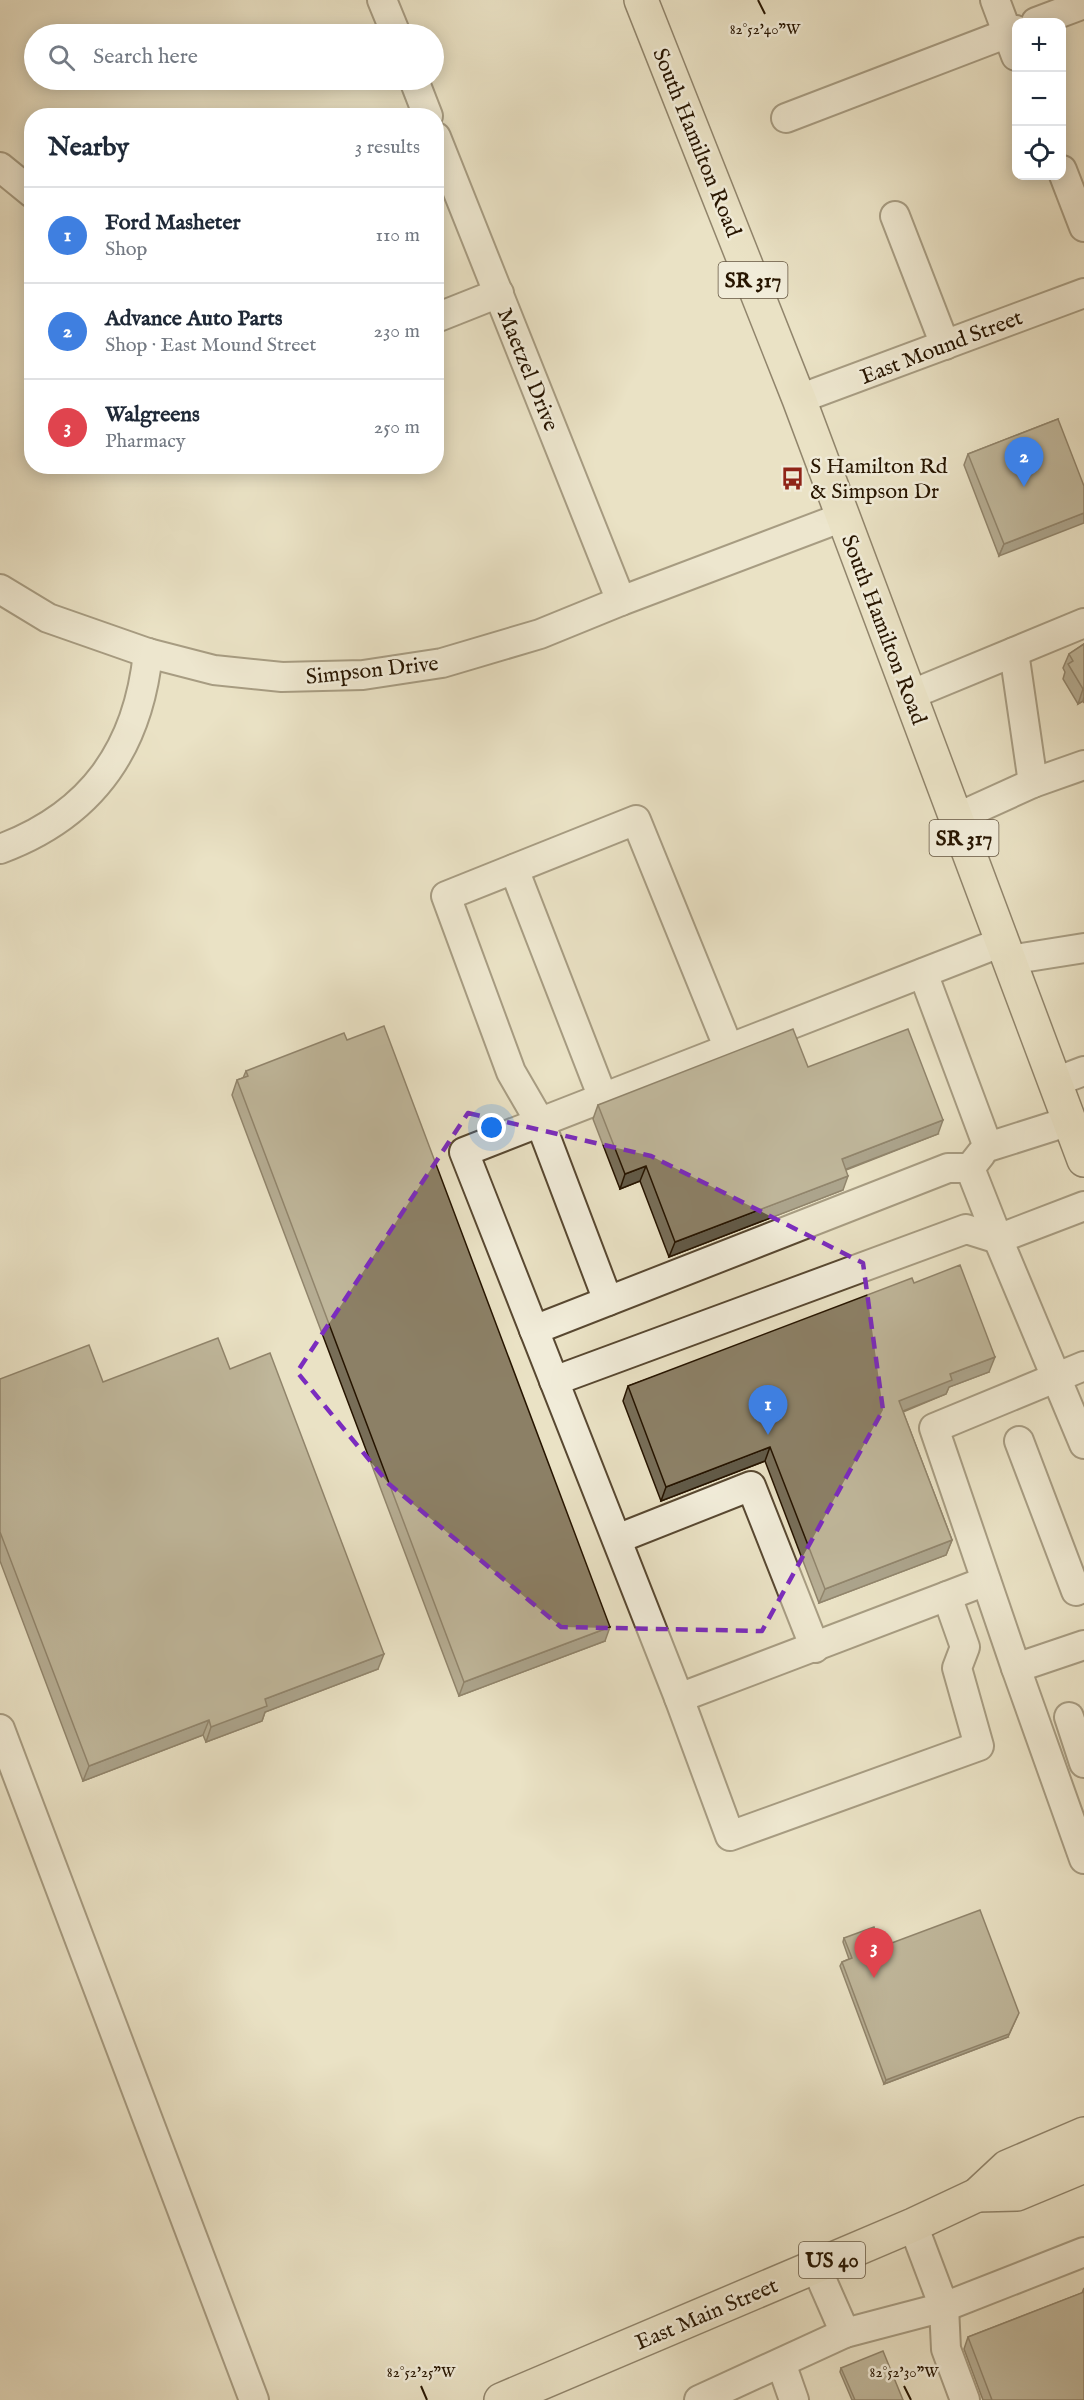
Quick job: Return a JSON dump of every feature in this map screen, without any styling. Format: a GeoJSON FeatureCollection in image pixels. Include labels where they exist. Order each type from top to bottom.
{"type":"FeatureCollection","features":[{"type":"Feature","properties":{"kind":"main road","name":"South Hamilton Road"},"geometry":{"type":"LineString","coordinates":[[641,0],[799,399],[1006,951],[1070,1077],[1070,1121],[1084,1160]]}},
{"type":"Feature","properties":{"kind":"main road","name":"East Main Street"},"geometry":{"type":"LineString","coordinates":[[501,2400],[914,2225],[977,2195],[1007,2167],[1084,2134]]}},
{"type":"Feature","properties":{"kind":"main road","name":"East Main Street"},"geometry":{"type":"LineString","coordinates":[[977,2195],[1017,2194],[1084,2166]]}},
{"type":"Feature","properties":{"kind":"street"},"geometry":{"type":"LineString","coordinates":[[382,0],[392,24]]}},
{"type":"Feature","properties":{"kind":"street"},"geometry":{"type":"LineString","coordinates":[[995,0],[1012,36]]}},
{"type":"Feature","properties":{"kind":"street"},"geometry":{"type":"LineString","coordinates":[[1047,18],[1084,4]]}},
{"type":"Feature","properties":{"kind":"street"},"geometry":{"type":"LineString","coordinates":[[786,118],[1012,41]]}},
{"type":"Feature","properties":{"kind":"street"},"geometry":{"type":"LineString","coordinates":[[418,90],[425,108]]}},
{"type":"Feature","properties":{"kind":"street","name":"Maetzel Drive"},"geometry":{"type":"LineString","coordinates":[[444,157],[621,601]]}},
{"type":"Feature","properties":{"kind":"street"},"geometry":{"type":"LineString","coordinates":[[0,167],[24,187]]}},
{"type":"Feature","properties":{"kind":"street"},"geometry":{"type":"LineString","coordinates":[[1066,180],[1084,227]]}},
{"type":"Feature","properties":{"kind":"street"},"geometry":{"type":"LineString","coordinates":[[896,216],[945,345]]}},
{"type":"Feature","properties":{"kind":"street"},"geometry":{"type":"LineString","coordinates":[[444,315],[499,292]]}},
{"type":"Feature","properties":{"kind":"street","name":"East Mound Street"},"geometry":{"type":"LineString","coordinates":[[799,399],[1084,293]]}},
{"type":"Feature","properties":{"kind":"street","name":"Simpson Drive"},"geometry":{"type":"LineString","coordinates":[[0,589],[48,618],[148,653],[214,670],[282,677],[363,675],[441,663],[540,634],[843,517]]}},
{"type":"Feature","properties":{"kind":"street"},"geometry":{"type":"LineString","coordinates":[[910,695],[1084,623]]}},
{"type":"Feature","properties":{"kind":"street"},"geometry":{"type":"LineString","coordinates":[[1014,652],[1033,783]]}},
{"type":"Feature","properties":{"kind":"street"},"geometry":{"type":"LineString","coordinates":[[0,849],[43,831],[89,796],[131,729],[144,687],[148,653]]}},
{"type":"Feature","properties":{"kind":"street"},"geometry":{"type":"LineString","coordinates":[[956,818],[1033,783],[1084,765]]}},
{"type":"Feature","properties":{"kind":"street"},"geometry":{"type":"LineString","coordinates":[[608,1301],[540,1122],[510,1072],[446,896],[636,820],[729,1049]]}},
{"type":"Feature","properties":{"kind":"street"},"geometry":{"type":"LineString","coordinates":[[514,869],[603,1098]]}},
{"type":"Feature","properties":{"kind":"street"},"geometry":{"type":"LineString","coordinates":[[946,1596],[965,1647],[957,1668],[980,1746],[730,1836],[680,1698],[464,1152],[923,973],[1006,951],[1084,948]]}},
{"type":"Feature","properties":{"kind":"street"},"geometry":{"type":"LineString","coordinates":[[923,973],[979,1158],[998,1239],[1084,1444]]}},
{"type":"Feature","properties":{"kind":"street"},"geometry":{"type":"LineString","coordinates":[[534,1330],[1070,1121]]}},
{"type":"Feature","properties":{"kind":"street"},"geometry":{"type":"LineString","coordinates":[[554,1381],[966,1229],[998,1239],[1084,1206]]}},
{"type":"Feature","properties":{"kind":"street"},"geometry":{"type":"LineString","coordinates":[[1084,1366],[934,1428],[1084,1859]]}},
{"type":"Feature","properties":{"kind":"street"},"geometry":{"type":"LineString","coordinates":[[1019,1441],[1076,1591],[1084,1587]]}},
{"type":"Feature","properties":{"kind":"street"},"geometry":{"type":"LineString","coordinates":[[617,1539],[751,1486],[815,1648]]}},
{"type":"Feature","properties":{"kind":"street"},"geometry":{"type":"LineString","coordinates":[[680,1698],[986,1581]]}},
{"type":"Feature","properties":{"kind":"street"},"geometry":{"type":"LineString","coordinates":[[1016,1668],[1084,1645]]}},
{"type":"Feature","properties":{"kind":"street"},"geometry":{"type":"LineString","coordinates":[[1069,1717],[1084,1762]]}},
{"type":"Feature","properties":{"kind":"street"},"geometry":{"type":"LineString","coordinates":[[0,1729],[254,2400]]}},
{"type":"Feature","properties":{"kind":"street"},"geometry":{"type":"LineString","coordinates":[[914,2225],[944,2307],[946,2349],[965,2400]]}},
{"type":"Feature","properties":{"kind":"street"},"geometry":{"type":"LineString","coordinates":[[715,2397],[781,2363],[845,2334],[944,2307],[1084,2252]]}},
{"type":"Feature","properties":{"kind":"street"},"geometry":{"type":"LineString","coordinates":[[816,2267],[845,2334]]}},
{"type":"Feature","properties":{"kind":"street"},"geometry":{"type":"LineString","coordinates":[[781,2363],[794,2400]]}},
{"type":"Feature","properties":{"kind":"highlighted area"},"geometry":{"type":"Polygon","coordinates":[[[468,1113],[651,1156],[863,1263],[883,1410],[762,1631],[561,1627],[389,1484],[297,1372],[468,1113]]]}},
{"type":"Feature","properties":{"kind":"building"},"geometry":{"type":"Polygon","coordinates":[[[1058,419],[1084,486],[1084,513],[1004,544],[968,454],[1058,419]]]}},
{"type":"Feature","properties":{"kind":"building"},"geometry":{"type":"Polygon","coordinates":[[[1084,644],[1083,689],[1068,664],[1073,661],[1069,654],[1084,644]]]}},
{"type":"Feature","properties":{"kind":"building"},"geometry":{"type":"Polygon","coordinates":[[[384,1026],[610,1627],[464,1682],[237,1080],[248,1076],[246,1071],[344,1033],[347,1040],[384,1026]]]}},
{"type":"Feature","properties":{"kind":"building"},"geometry":{"type":"Polygon","coordinates":[[[793,1029],[808,1067],[908,1029],[943,1120],[842,1159],[848,1176],[675,1242],[646,1166],[625,1174],[598,1105],[793,1029]]]}},
{"type":"Feature","properties":{"kind":"building"},"geometry":{"type":"Polygon","coordinates":[[[960,1265],[995,1357],[950,1374],[952,1380],[899,1401],[952,1540],[825,1589],[770,1447],[666,1487],[628,1386],[912,1278],[914,1283],[960,1265]]]}},
{"type":"Feature","properties":{"kind":"building"},"geometry":{"type":"Polygon","coordinates":[[[218,1338],[230,1369],[270,1353],[384,1654],[265,1699],[267,1706],[211,1727],[209,1720],[89,1766],[0,1532],[0,1379],[89,1345],[103,1382],[218,1338]]]}},
{"type":"Feature","properties":{"kind":"building"},"geometry":{"type":"Polygon","coordinates":[[[980,1910],[1019,2013],[1009,2034],[886,2080],[842,1962],[852,1958],[844,1938],[874,1927],[881,1947],[980,1910]]]}},
{"type":"Feature","properties":{"kind":"building"},"geometry":{"type":"Polygon","coordinates":[[[1084,2292],[1084,2400],[992,2400],[968,2337],[1084,2292]]]}},
{"type":"Feature","properties":{"kind":"building"},"geometry":{"type":"Polygon","coordinates":[[[883,2351],[903,2400],[855,2400],[841,2368],[883,2351]]]}},
{"type":"Feature","properties":{"kind":"place","name":"S Hamilton Rd & Simpson Dr"},"geometry":{"type":"Point","coordinates":[792,478]}},
{"type":"Feature","properties":{"kind":"place","name":"Advance Auto Parts"},"geometry":{"type":"Point","coordinates":[1024,487]}},
{"type":"Feature","properties":{"kind":"place","name":"Ford Masheter"},"geometry":{"type":"Point","coordinates":[768,1435]}},
{"type":"Feature","properties":{"kind":"place","name":"Walgreens"},"geometry":{"type":"Point","coordinates":[874,1978]}}]}
